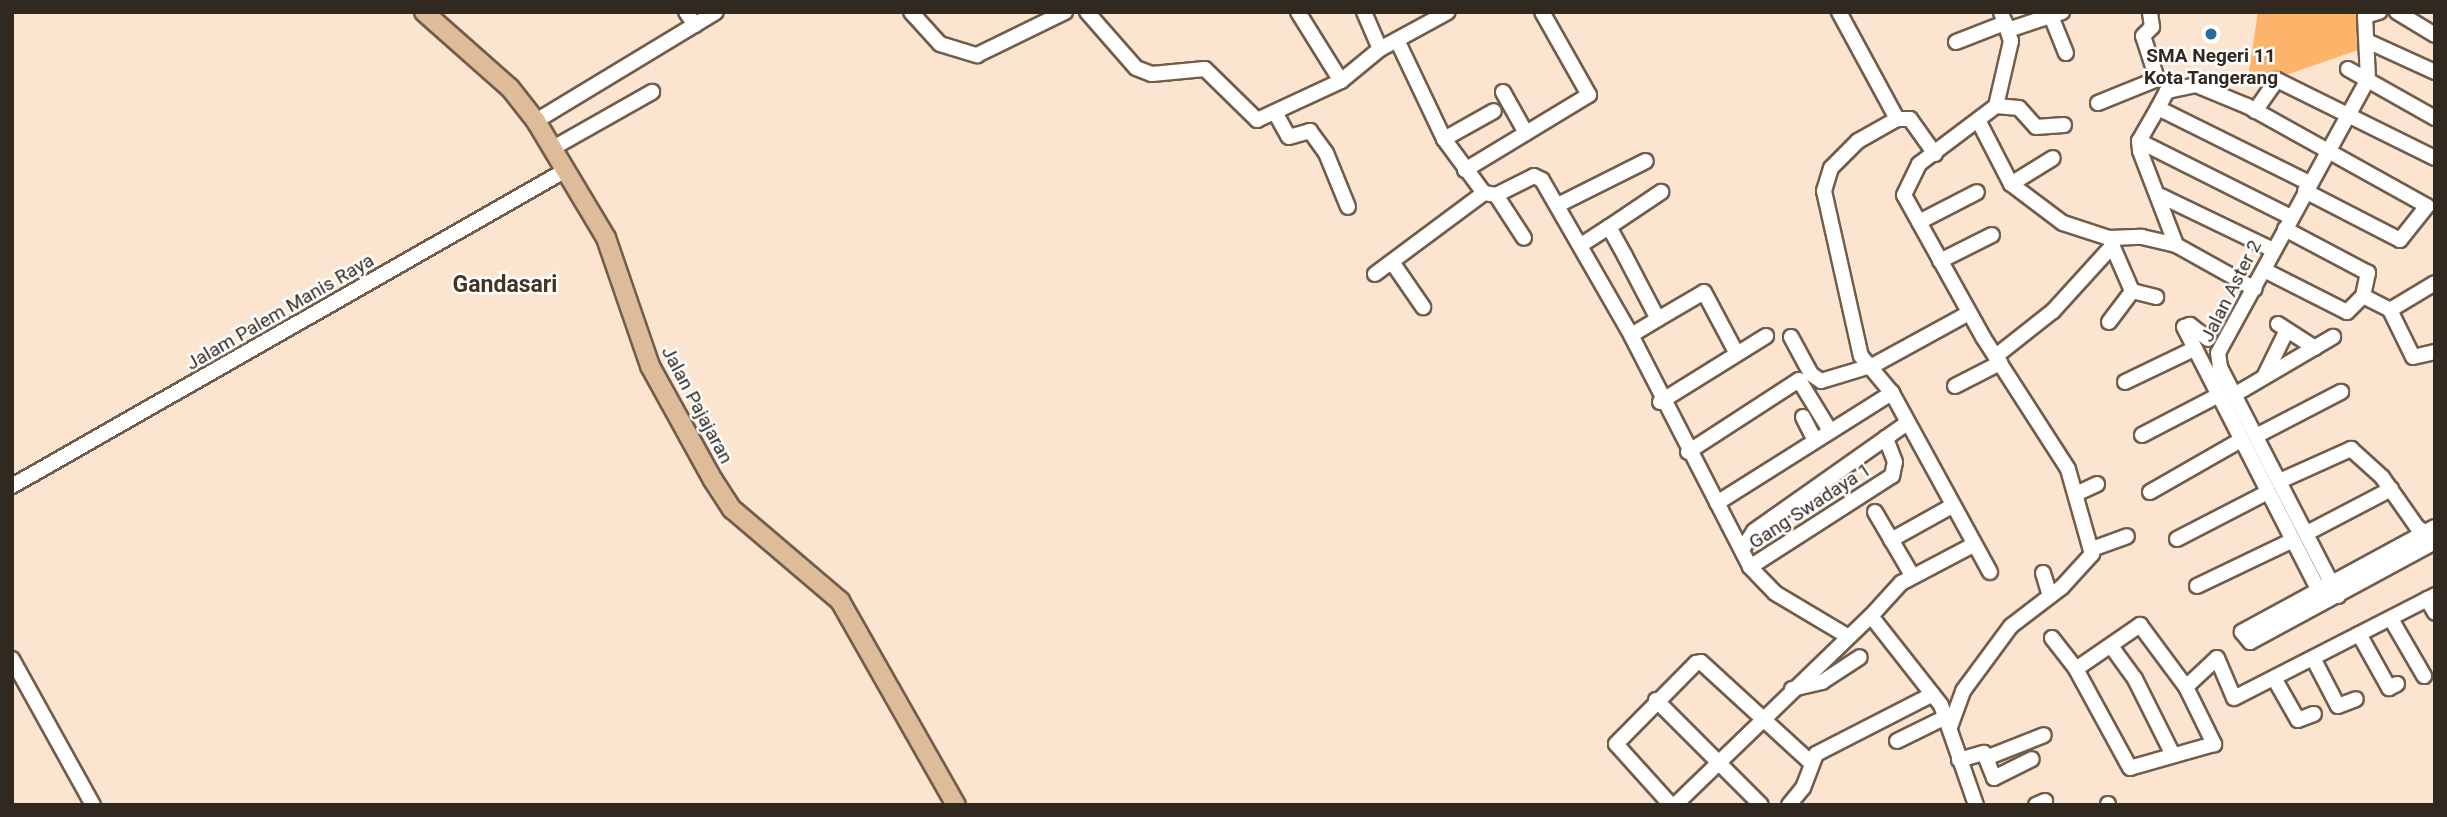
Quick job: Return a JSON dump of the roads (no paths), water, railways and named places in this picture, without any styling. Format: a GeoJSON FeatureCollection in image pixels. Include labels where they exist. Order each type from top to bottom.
{"type":"FeatureCollection","features":[{"type":"Feature","properties":{"kind":"main road","name":"Jalan Pajajaran"},"geometry":{"type":"LineString","coordinates":[[424,12],[510,88],[536,121],[613,253],[650,366],[713,480],[732,509],[840,601],[956,805]]}},
{"type":"Feature","properties":{"kind":"street"},"geometry":{"type":"LineString","coordinates":[[536,121],[690,18],[716,12]]}},
{"type":"Feature","properties":{"kind":"street"},"geometry":{"type":"LineString","coordinates":[[911,12],[940,44],[977,55],[1065,12]]}},
{"type":"Feature","properties":{"kind":"street"},"geometry":{"type":"LineString","coordinates":[[1087,12],[1136,68],[1152,74],[1205,69],[1252,119],[1276,114],[1341,82],[1380,49],[1448,12]]}},
{"type":"Feature","properties":{"kind":"street"},"geometry":{"type":"LineString","coordinates":[[1298,12],[1341,82]]}},
{"type":"Feature","properties":{"kind":"street"},"geometry":{"type":"LineString","coordinates":[[1364,12],[1380,49]]}},
{"type":"Feature","properties":{"kind":"street"},"geometry":{"type":"LineString","coordinates":[[1465,170],[1589,95],[1542,12]]}},
{"type":"Feature","properties":{"kind":"street"},"geometry":{"type":"LineString","coordinates":[[1839,12],[1897,119]]}},
{"type":"Feature","properties":{"kind":"street"},"geometry":{"type":"LineString","coordinates":[[2098,103],[2157,79],[2143,36],[2152,27],[2150,12]]}},
{"type":"Feature","properties":{"kind":"street"},"geometry":{"type":"LineString","coordinates":[[2397,12],[2434,33]]}},
{"type":"Feature","properties":{"kind":"street"},"geometry":{"type":"LineString","coordinates":[[2368,79],[2369,13]]}},
{"type":"Feature","properties":{"kind":"street"},"geometry":{"type":"LineString","coordinates":[[1956,43],[2005,22],[2058,14],[2066,53]]}},
{"type":"Feature","properties":{"kind":"street"},"geometry":{"type":"LineString","coordinates":[[1897,741],[1948,722],[1963,691],[2011,626],[2082,568],[2092,549],[2078,493],[2051,438],[1969,313],[1904,191],[1914,169],[1996,106],[2011,41],[2005,22]]}},
{"type":"Feature","properties":{"kind":"street"},"geometry":{"type":"LineString","coordinates":[[1398,40],[1444,139],[1465,170],[1490,194],[1524,238]]}},
{"type":"Feature","properties":{"kind":"street"},"geometry":{"type":"LineString","coordinates":[[2367,41],[2435,72]]}},
{"type":"Feature","properties":{"kind":"street"},"geometry":{"type":"LineString","coordinates":[[2348,69],[2435,118]]}},
{"type":"Feature","properties":{"kind":"street","name":"Jalan Aster 2"},"geometry":{"type":"LineString","coordinates":[[2329,589],[2307,533],[2282,480],[2235,395],[2218,353],[2368,79]]}},
{"type":"Feature","properties":{"kind":"street"},"geometry":{"type":"LineString","coordinates":[[2255,111],[2277,80],[2435,158]]}},
{"type":"Feature","properties":{"kind":"street"},"geometry":{"type":"LineString","coordinates":[[2140,141],[2172,87],[2196,85],[2255,111],[2427,204],[2415,223],[2397,239],[2307,187],[2160,109]]}},
{"type":"Feature","properties":{"kind":"street"},"geometry":{"type":"LineString","coordinates":[[553,148],[652,92]]}},
{"type":"Feature","properties":{"kind":"street"},"geometry":{"type":"LineString","coordinates":[[1503,92],[1526,133]]}},
{"type":"Feature","properties":{"kind":"street"},"geometry":{"type":"LineString","coordinates":[[1996,106],[2020,108],[2033,126],[2064,125]]}},
{"type":"Feature","properties":{"kind":"street"},"geometry":{"type":"LineString","coordinates":[[1444,139],[1494,111]]}},
{"type":"Feature","properties":{"kind":"street"},"geometry":{"type":"LineString","coordinates":[[1276,114],[1289,137],[1311,131],[1326,153],[1348,207]]}},
{"type":"Feature","properties":{"kind":"street"},"geometry":{"type":"LineString","coordinates":[[1935,154],[1910,119],[1897,119],[1857,141],[1831,167],[1825,184],[1859,351],[1876,363],[1990,572]]}},
{"type":"Feature","properties":{"kind":"street"},"geometry":{"type":"LineString","coordinates":[[1978,120],[2011,184],[2075,230],[2111,241],[2142,237],[2176,245],[2255,289]]}},
{"type":"Feature","properties":{"kind":"street"},"geometry":{"type":"LineString","coordinates":[[2140,141],[2176,245]]}},
{"type":"Feature","properties":{"kind":"street"},"geometry":{"type":"LineString","coordinates":[[2140,141],[2288,223],[2368,273],[2363,296],[2347,313],[2264,270]]}},
{"type":"Feature","properties":{"kind":"street"},"geometry":{"type":"LineString","coordinates":[[2011,184],[2053,158]]}},
{"type":"Feature","properties":{"kind":"street"},"geometry":{"type":"LineString","coordinates":[[1558,205],[1646,161]]}},
{"type":"Feature","properties":{"kind":"street","name":"Jalam Palem Manis Raya"},"geometry":{"type":"LineString","coordinates":[[12,486],[566,170]]}},
{"type":"Feature","properties":{"kind":"street"},"geometry":{"type":"LineString","coordinates":[[1375,274],[1490,194],[1534,176],[1558,205],[1631,335],[1660,402],[1743,548],[1750,567],[1774,593],[1847,636]]}},
{"type":"Feature","properties":{"kind":"street"},"geometry":{"type":"LineString","coordinates":[[1581,245],[1661,192]]}},
{"type":"Feature","properties":{"kind":"street"},"geometry":{"type":"LineString","coordinates":[[1919,222],[1977,192]]}},
{"type":"Feature","properties":{"kind":"street"},"geometry":{"type":"LineString","coordinates":[[2161,196],[2273,250]]}},
{"type":"Feature","properties":{"kind":"street"},"geometry":{"type":"LineString","coordinates":[[1609,227],[1658,319]]}},
{"type":"Feature","properties":{"kind":"street"},"geometry":{"type":"LineString","coordinates":[[1940,261],[1992,235]]}},
{"type":"Feature","properties":{"kind":"street"},"geometry":{"type":"LineString","coordinates":[[2111,241],[2132,291]]}},
{"type":"Feature","properties":{"kind":"street"},"geometry":{"type":"LineString","coordinates":[[1955,386],[1982,373],[2053,311],[2111,241]]}},
{"type":"Feature","properties":{"kind":"street"},"geometry":{"type":"LineString","coordinates":[[1392,262],[1423,307]]}},
{"type":"Feature","properties":{"kind":"street"},"geometry":{"type":"LineString","coordinates":[[2390,310],[2435,283]]}},
{"type":"Feature","properties":{"kind":"street"},"geometry":{"type":"LineString","coordinates":[[2132,291],[2156,296]]}},
{"type":"Feature","properties":{"kind":"street"},"geometry":{"type":"LineString","coordinates":[[2109,322],[2132,291]]}},
{"type":"Feature","properties":{"kind":"street"},"geometry":{"type":"LineString","coordinates":[[1631,335],[1703,292],[1737,354]]}},
{"type":"Feature","properties":{"kind":"street"},"geometry":{"type":"LineString","coordinates":[[2363,296],[2390,310],[2413,357],[2435,352]]}},
{"type":"Feature","properties":{"kind":"street"},"geometry":{"type":"LineString","coordinates":[[1791,337],[1817,381],[1876,363],[1969,313]]}},
{"type":"Feature","properties":{"kind":"street"},"geometry":{"type":"LineString","coordinates":[[2208,340],[2187,325],[2183,329],[2291,541],[2329,589]]}},
{"type":"Feature","properties":{"kind":"street"},"geometry":{"type":"LineString","coordinates":[[2264,377],[2282,328],[2315,348]]}},
{"type":"Feature","properties":{"kind":"street"},"geometry":{"type":"LineString","coordinates":[[1660,402],[1766,335]]}},
{"type":"Feature","properties":{"kind":"street"},"geometry":{"type":"LineString","coordinates":[[2235,395],[2333,337]]}},
{"type":"Feature","properties":{"kind":"street"},"geometry":{"type":"LineString","coordinates":[[2125,382],[2194,349]]}},
{"type":"Feature","properties":{"kind":"street"},"geometry":{"type":"LineString","coordinates":[[1688,452],[1800,380],[1829,429]]}},
{"type":"Feature","properties":{"kind":"street"},"geometry":{"type":"LineString","coordinates":[[2256,436],[2341,392]]}},
{"type":"Feature","properties":{"kind":"street"},"geometry":{"type":"LineString","coordinates":[[1717,503],[1829,429],[1892,393]]}},
{"type":"Feature","properties":{"kind":"street"},"geometry":{"type":"LineString","coordinates":[[2142,435],[2217,396]]}},
{"type":"Feature","properties":{"kind":"street"},"geometry":{"type":"LineString","coordinates":[[1803,417],[1814,439]]}},
{"type":"Feature","properties":{"kind":"street"},"geometry":{"type":"LineString","coordinates":[[1743,548],[1754,531],[1907,423]]}},
{"type":"Feature","properties":{"kind":"street","name":"Gang Swadaya 1"},"geometry":{"type":"LineString","coordinates":[[1750,567],[1892,476],[1895,462],[1886,438]]}},
{"type":"Feature","properties":{"kind":"street"},"geometry":{"type":"LineString","coordinates":[[2150,492],[2239,441]]}},
{"type":"Feature","properties":{"kind":"street"},"geometry":{"type":"LineString","coordinates":[[2282,480],[2347,449],[2392,489],[2427,538],[2329,589],[2243,628],[2248,642],[2329,589]]}},
{"type":"Feature","properties":{"kind":"street"},"geometry":{"type":"LineString","coordinates":[[2078,493],[2097,484]]}},
{"type":"Feature","properties":{"kind":"street"},"geometry":{"type":"LineString","coordinates":[[2307,533],[2392,489]]}},
{"type":"Feature","properties":{"kind":"street"},"geometry":{"type":"LineString","coordinates":[[2177,539],[2266,493]]}},
{"type":"Feature","properties":{"kind":"street"},"geometry":{"type":"LineString","coordinates":[[1891,540],[1952,506]]}},
{"type":"Feature","properties":{"kind":"street"},"geometry":{"type":"LineString","coordinates":[[1875,512],[1912,575]]}},
{"type":"Feature","properties":{"kind":"street"},"geometry":{"type":"LineString","coordinates":[[2092,549],[2127,536]]}},
{"type":"Feature","properties":{"kind":"street"},"geometry":{"type":"LineString","coordinates":[[2197,586],[2291,541]]}},
{"type":"Feature","properties":{"kind":"street"},"geometry":{"type":"LineString","coordinates":[[1810,762],[1763,720],[1701,662],[1656,700],[1616,744],[1673,805],[1763,720],[1912,575],[1973,545]]}},
{"type":"Feature","properties":{"kind":"street"},"geometry":{"type":"LineString","coordinates":[[2043,573],[2050,596]]}},
{"type":"Feature","properties":{"kind":"street"},"geometry":{"type":"LineString","coordinates":[[2186,687],[2217,658],[2234,698],[2431,597],[2435,612]]}},
{"type":"Feature","properties":{"kind":"street"},"geometry":{"type":"LineString","coordinates":[[1871,616],[1933,694],[1948,722],[1976,805]]}},
{"type":"Feature","properties":{"kind":"street"},"geometry":{"type":"LineString","coordinates":[[2391,619],[2424,677]]}},
{"type":"Feature","properties":{"kind":"street"},"geometry":{"type":"LineString","coordinates":[[2053,638],[2076,669],[2130,768],[2214,744],[2186,687],[2140,625],[2076,669]]}},
{"type":"Feature","properties":{"kind":"street"},"geometry":{"type":"LineString","coordinates":[[2359,634],[2389,688],[2398,684]]}},
{"type":"Feature","properties":{"kind":"street"},"geometry":{"type":"LineString","coordinates":[[2111,646],[2135,679],[2173,755]]}},
{"type":"Feature","properties":{"kind":"street"},"geometry":{"type":"LineString","coordinates":[[1792,689],[1822,682],[1860,657]]}},
{"type":"Feature","properties":{"kind":"street"},"geometry":{"type":"LineString","coordinates":[[2313,658],[2338,706],[2356,699]]}},
{"type":"Feature","properties":{"kind":"street"},"geometry":{"type":"LineString","coordinates":[[12,659],[93,805]]}},
{"type":"Feature","properties":{"kind":"street"},"geometry":{"type":"LineString","coordinates":[[2274,678],[2298,720],[2314,714]]}},
{"type":"Feature","properties":{"kind":"street"},"geometry":{"type":"LineString","coordinates":[[1789,805],[1803,788],[1810,762],[1933,694]]}},
{"type":"Feature","properties":{"kind":"street"},"geometry":{"type":"LineString","coordinates":[[1656,700],[1761,805]]}},
{"type":"Feature","properties":{"kind":"street"},"geometry":{"type":"LineString","coordinates":[[1986,758],[2043,735]]}},
{"type":"Feature","properties":{"kind":"street"},"geometry":{"type":"LineString","coordinates":[[1959,760],[1980,752],[1986,758],[1993,778],[2032,759]]}},
{"type":"Feature","properties":{"kind":"place","name":"SMA Negeri 11 Kota Tangerang"},"geometry":{"type":"Point","coordinates":[2211,34]}},
{"type":"Feature","properties":{"kind":"district","name":"Gandasari"},"geometry":{"type":"Point","coordinates":[505,285]}}]}
